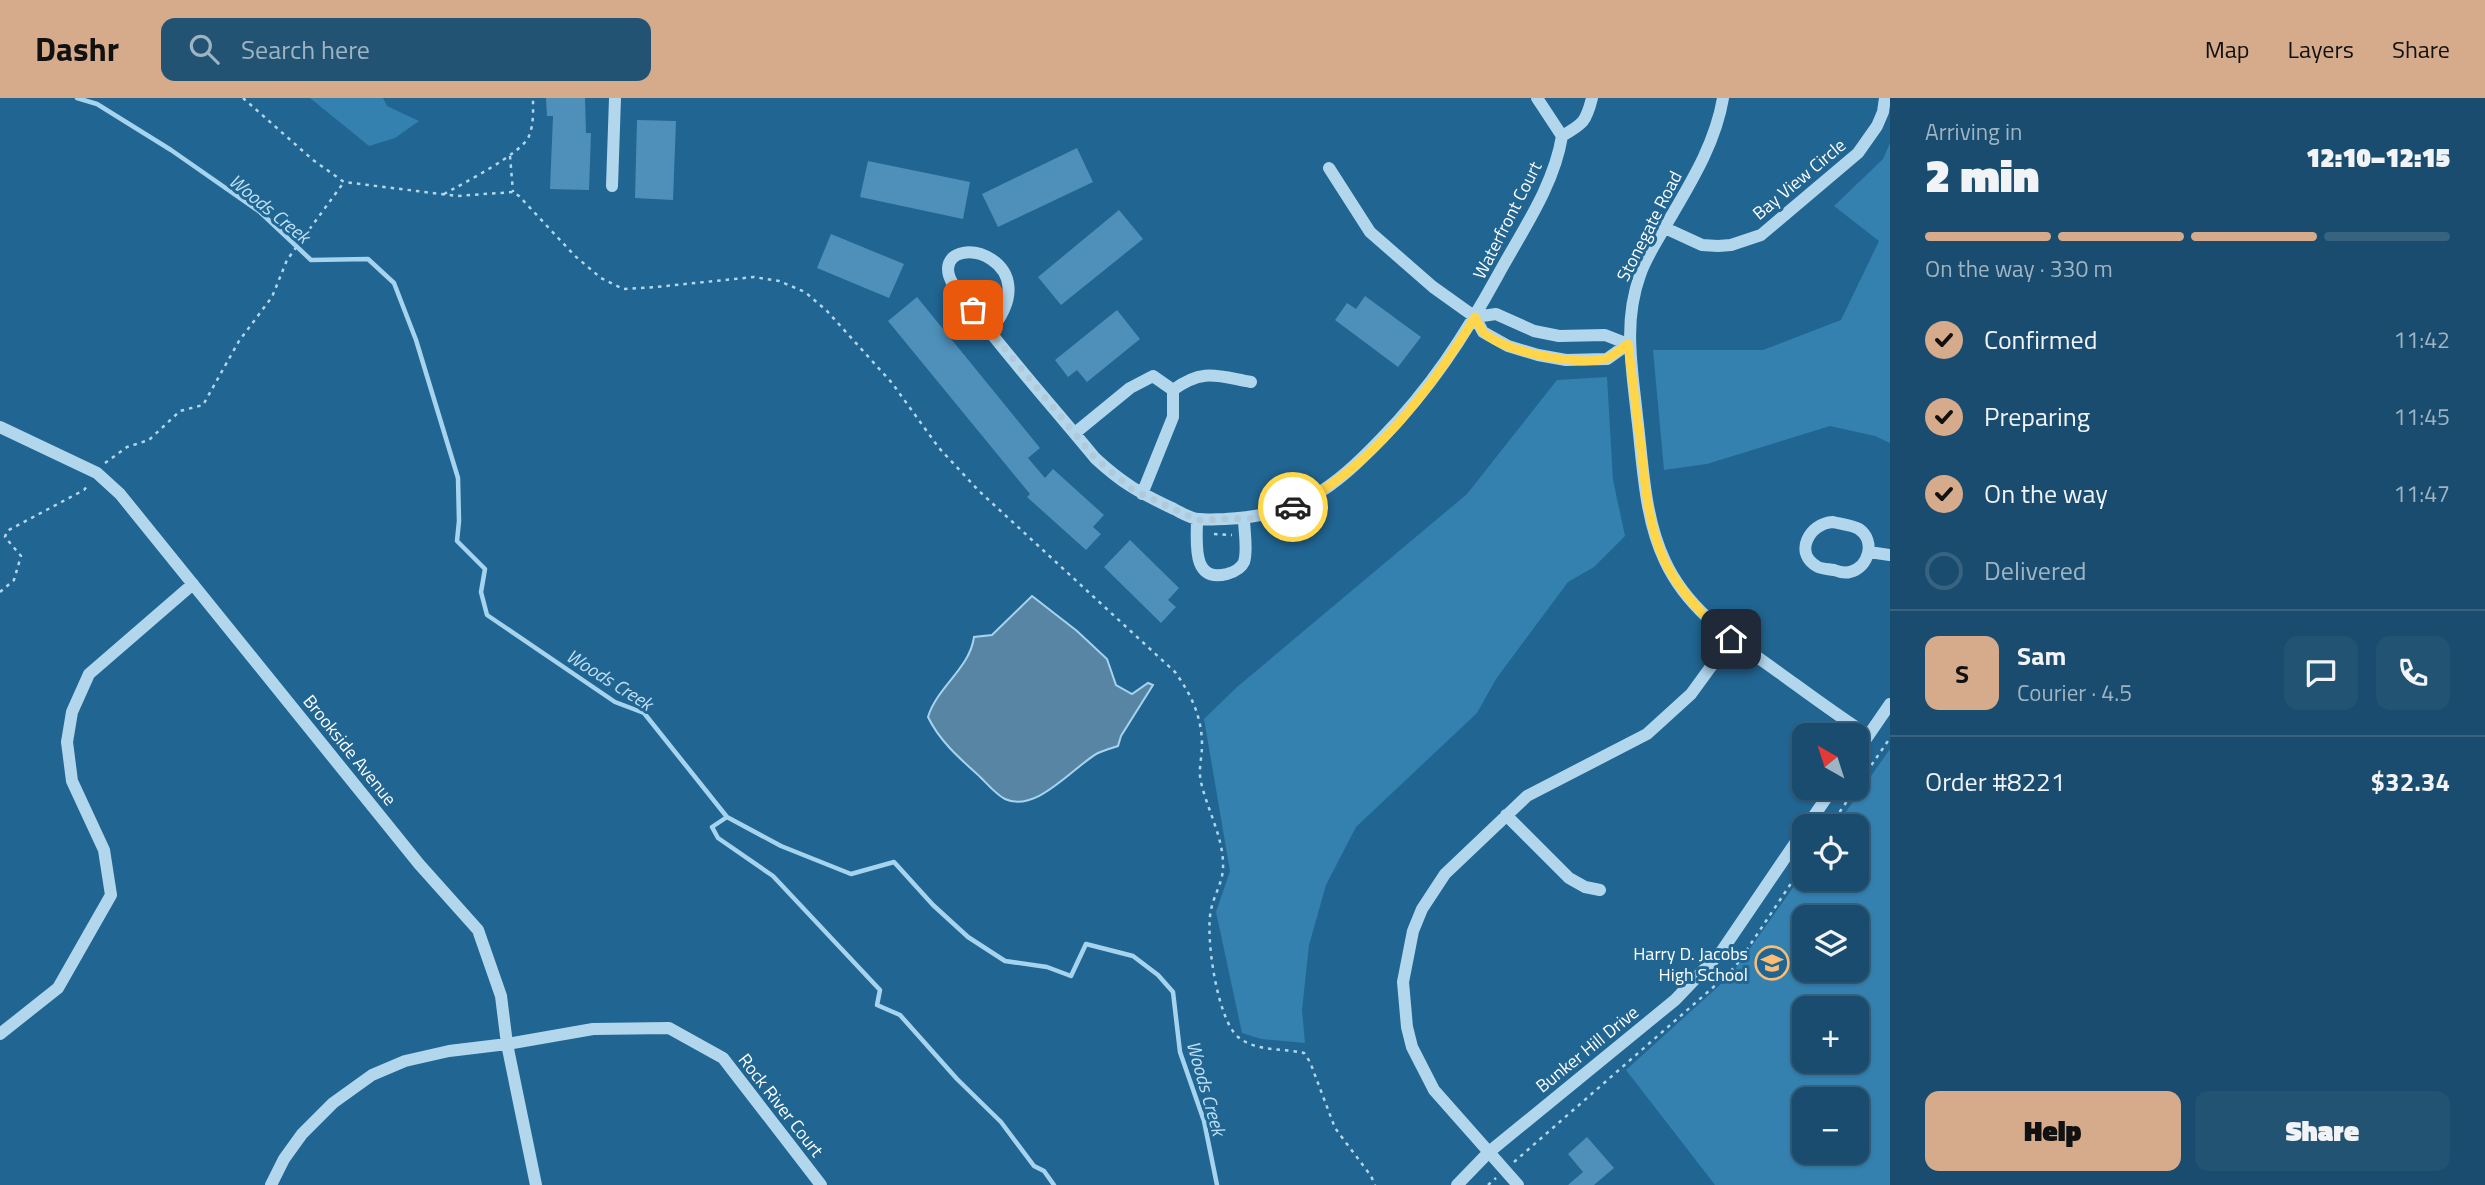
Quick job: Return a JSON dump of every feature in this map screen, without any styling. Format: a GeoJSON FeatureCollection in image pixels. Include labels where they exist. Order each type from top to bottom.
{"type":"FeatureCollection","features":[{"type":"Feature","properties":{"kind":"street"},"geometry":{"type":"LineString","coordinates":[[612,186],[615,98]]}},
{"type":"Feature","properties":{"kind":"street"},"geometry":{"type":"LineString","coordinates":[[1537,98],[1562,136],[1583,124],[1592,98]]}},
{"type":"Feature","properties":{"kind":"street","name":"Stonegate Road"},"geometry":{"type":"LineString","coordinates":[[1723,98],[1720,117],[1703,159],[1640,273],[1630,316],[1628,344],[1647,503],[1665,561],[1703,615],[1731,639],[1851,723]]}},
{"type":"Feature","properties":{"kind":"street","name":"Bay View Circle"},"geometry":{"type":"LineString","coordinates":[[1664,228],[1702,245],[1731,245],[1761,235],[1858,153],[1877,126],[1885,98]]}},
{"type":"Feature","properties":{"kind":"street","name":"Waterfront Court"},"geometry":{"type":"LineString","coordinates":[[1244,518],[1256,518],[1295,506],[1331,486],[1357,464],[1426,389],[1454,352],[1475,317],[1545,190],[1562,136]]}},
{"type":"Feature","properties":{"kind":"street"},"geometry":{"type":"LineString","coordinates":[[1329,168],[1370,232],[1433,287],[1475,317],[1483,332],[1508,346],[1566,360],[1607,359],[1628,344]]}},
{"type":"Feature","properties":{"kind":"street"},"geometry":{"type":"LineString","coordinates":[[989,332],[1006,309],[1010,285],[1004,271],[988,258],[975,251],[963,253],[951,260],[948,267],[951,280],[989,332],[1095,458],[1113,475],[1142,494],[1197,520],[1244,518],[1245,556],[1243,565],[1235,572],[1222,576],[1212,575],[1202,568],[1197,559],[1197,520]]}},
{"type":"Feature","properties":{"kind":"street"},"geometry":{"type":"LineString","coordinates":[[1475,317],[1496,314],[1534,331],[1559,336],[1605,335],[1628,344]]}},
{"type":"Feature","properties":{"kind":"street"},"geometry":{"type":"LineString","coordinates":[[1173,390],[1186,380],[1205,374],[1251,382]]}},
{"type":"Feature","properties":{"kind":"street"},"geometry":{"type":"LineString","coordinates":[[1075,433],[1130,388],[1153,376],[1173,390]]}},
{"type":"Feature","properties":{"kind":"street"},"geometry":{"type":"LineString","coordinates":[[1142,494],[1173,417],[1173,390]]}},
{"type":"Feature","properties":{"kind":"street","name":"Brookside Avenue"},"geometry":{"type":"LineString","coordinates":[[0,427],[97,472],[120,494],[419,864],[478,930],[501,996],[507,1044],[536,1185]]}},
{"type":"Feature","properties":{"kind":"street"},"geometry":{"type":"LineString","coordinates":[[1833,522],[1857,528],[1864,534],[1869,552],[1860,568],[1842,572],[1818,567],[1811,560],[1806,543],[1815,527],[1833,522]]}},
{"type":"Feature","properties":{"kind":"street"},"geometry":{"type":"LineString","coordinates":[[1869,552],[1890,555]]}},
{"type":"Feature","properties":{"kind":"street"},"geometry":{"type":"LineString","coordinates":[[0,1034],[58,988],[111,895],[104,850],[72,781],[67,742],[72,712],[89,674],[193,584]]}},
{"type":"Feature","properties":{"kind":"street"},"geometry":{"type":"LineString","coordinates":[[1518,1185],[1434,1090],[1412,1047],[1407,1027],[1403,982],[1413,931],[1436,887],[1456,863],[1506,815],[1527,796],[1548,783],[1647,734],[1691,694],[1731,639]]}},
{"type":"Feature","properties":{"kind":"street"},"geometry":{"type":"LineString","coordinates":[[1869,734],[1890,704]]}},
{"type":"Feature","properties":{"kind":"street"},"geometry":{"type":"LineString","coordinates":[[1506,815],[1569,878],[1584,887],[1600,890]]}},
{"type":"Feature","properties":{"kind":"street","name":"Bunker Hill Drive"},"geometry":{"type":"LineString","coordinates":[[1457,1185],[1489,1152],[1675,1000],[1721,952],[1792,847]]}},
{"type":"Feature","properties":{"kind":"street","name":"Rock River Court"},"geometry":{"type":"LineString","coordinates":[[271,1185],[284,1159],[302,1134],[333,1103],[372,1075],[405,1060],[593,1029],[669,1028],[723,1058],[821,1185]]}},
{"type":"Feature","properties":{"kind":"path"},"geometry":{"type":"LineString","coordinates":[[243,98],[313,160],[344,182],[457,197],[513,192],[525,199],[575,256],[601,278],[623,289],[754,277],[779,281],[806,292],[827,311],[892,383],[939,448],[979,491],[1175,672],[1194,701],[1200,720],[1202,745],[1200,777],[1224,861],[1223,878],[1211,909],[1209,923],[1218,991],[1226,1019],[1237,1036],[1253,1045],[1304,1053],[1310,1062],[1335,1128],[1375,1185]]}},
{"type":"Feature","properties":{"kind":"path"},"geometry":{"type":"LineString","coordinates":[[444,194],[510,156],[529,138],[533,98]]}},
{"type":"Feature","properties":{"kind":"path"},"geometry":{"type":"LineString","coordinates":[[510,156],[513,192]]}},
{"type":"Feature","properties":{"kind":"path"},"geometry":{"type":"LineString","coordinates":[[0,592],[14,580],[20,556],[5,537],[7,531],[84,491],[108,459],[127,447],[149,440],[180,411],[203,405],[239,341],[272,297],[287,260],[344,182]]}},
{"type":"Feature","properties":{"kind":"path"},"geometry":{"type":"LineString","coordinates":[[1211,534],[1234,535]]}},
{"type":"Feature","properties":{"kind":"path"},"geometry":{"type":"LineString","coordinates":[[1869,768],[1890,738]]}},
{"type":"Feature","properties":{"kind":"shaded area"},"geometry":{"type":"Polygon","coordinates":[[[310,98],[383,98],[387,106],[419,121],[395,138],[369,146],[310,98]]]}},
{"type":"Feature","properties":{"kind":"shaded area"},"geometry":{"type":"Polygon","coordinates":[[[1890,143],[1890,443],[1875,436],[1830,426],[1707,464],[1664,470],[1653,350],[1763,350],[1841,320],[1879,241],[1834,206],[1883,159],[1890,143]]]}},
{"type":"Feature","properties":{"kind":"shaded area"},"geometry":{"type":"Polygon","coordinates":[[[1607,377],[1613,480],[1625,536],[1594,567],[1568,582],[1496,679],[1477,713],[1356,827],[1326,885],[1309,945],[1302,1010],[1305,1043],[1261,1039],[1242,1033],[1216,912],[1230,871],[1204,719],[1237,687],[1467,494],[1557,380],[1607,377]]]}},
{"type":"Feature","properties":{"kind":"shaded area"},"geometry":{"type":"Polygon","coordinates":[[[1032,596],[1077,631],[1107,659],[1116,685],[1132,694],[1148,683],[1153,685],[1121,736],[1118,746],[1088,759],[1042,794],[1017,802],[1005,799],[994,791],[950,748],[928,717],[938,696],[966,658],[974,637],[992,635],[1032,596]]]}},
{"type":"Feature","properties":{"kind":"shaded area","name":"Harry D. Jacobs High School"},"geometry":{"type":"Polygon","coordinates":[[[1890,749],[1890,1185],[1715,1185],[1626,1070],[1732,974],[1792,889],[1869,891],[1869,814],[1844,814],[1854,800],[1869,800],[1869,779],[1890,749]]]}},
{"type":"Feature","properties":{"kind":"building"},"geometry":{"type":"Polygon","coordinates":[[[546,98],[585,98],[586,133],[591,133],[589,190],[550,189],[553,116],[547,116],[546,98]]]}},
{"type":"Feature","properties":{"kind":"building"},"geometry":{"type":"Polygon","coordinates":[[[637,120],[676,121],[673,200],[635,198],[637,120]]]}},
{"type":"Feature","properties":{"kind":"building"},"geometry":{"type":"Polygon","coordinates":[[[1077,148],[1093,182],[998,227],[982,194],[1077,148]]]}},
{"type":"Feature","properties":{"kind":"building"},"geometry":{"type":"Polygon","coordinates":[[[868,161],[970,182],[963,219],[860,197],[868,161]]]}},
{"type":"Feature","properties":{"kind":"building"},"geometry":{"type":"Polygon","coordinates":[[[1119,210],[1143,239],[1061,305],[1038,277],[1119,210]]]}},
{"type":"Feature","properties":{"kind":"building"},"geometry":{"type":"Polygon","coordinates":[[[831,234],[904,264],[889,298],[817,268],[831,234]]]}},
{"type":"Feature","properties":{"kind":"building"},"geometry":{"type":"Polygon","coordinates":[[[1365,296],[1421,337],[1398,367],[1335,320],[1347,303],[1356,309],[1365,296]]]}},
{"type":"Feature","properties":{"kind":"building"},"geometry":{"type":"Polygon","coordinates":[[[917,297],[1040,448],[1028,458],[1045,478],[1053,469],[1104,515],[1093,527],[1101,534],[1086,550],[1027,497],[1030,494],[888,321],[917,297]]]}},
{"type":"Feature","properties":{"kind":"building"},"geometry":{"type":"Polygon","coordinates":[[[1117,310],[1140,339],[1087,382],[1077,370],[1068,377],[1055,360],[1117,310]]]}},
{"type":"Feature","properties":{"kind":"building"},"geometry":{"type":"Polygon","coordinates":[[[1130,540],[1179,588],[1168,600],[1176,607],[1161,623],[1104,567],[1130,540]]]}},
{"type":"Feature","properties":{"kind":"building"},"geometry":{"type":"Polygon","coordinates":[[[1587,1137],[1614,1168],[1594,1185],[1568,1185],[1583,1172],[1568,1154],[1587,1137]]]}},
{"type":"Feature","properties":{"kind":"waterway","name":"Woods Creek"},"geometry":{"type":"LineString","coordinates":[[77,98],[97,104],[171,150],[260,212],[311,260],[368,259],[394,283],[416,340],[458,478],[457,541],[485,569],[481,592],[487,615],[615,702],[644,713],[727,817],[781,846],[851,874],[894,862],[933,905],[968,937],[1005,961],[1047,967],[1071,976],[1086,944],[1133,956],[1158,975],[1173,992],[1180,1052],[1204,1121],[1217,1185]]}},
{"type":"Feature","properties":{"kind":"waterway"},"geometry":{"type":"LineString","coordinates":[[727,817],[712,827],[718,838],[773,876],[880,990],[877,1005],[900,1015],[957,1079],[1001,1122],[1034,1166],[1044,1171],[1054,1185]]}},
{"type":"Feature","properties":{"kind":"way so far"},"geometry":{"type":"LineString","coordinates":[[973,310],[1095,458],[1133,490],[1197,520],[1256,518],[1293,507]]}},
{"type":"Feature","properties":{"kind":"place","name":"Harry D. Jacobs High School"},"geometry":{"type":"Point","coordinates":[1772,963]}},
{"type":"Feature","properties":{"kind":"route"},"geometry":{"type":"LineString","coordinates":[[1293,507],[1331,486],[1357,464],[1404,416],[1454,352],[1475,317],[1483,332],[1508,346],[1566,360],[1607,359],[1628,344],[1647,503],[1665,561],[1703,615],[1731,639]]}}]}
